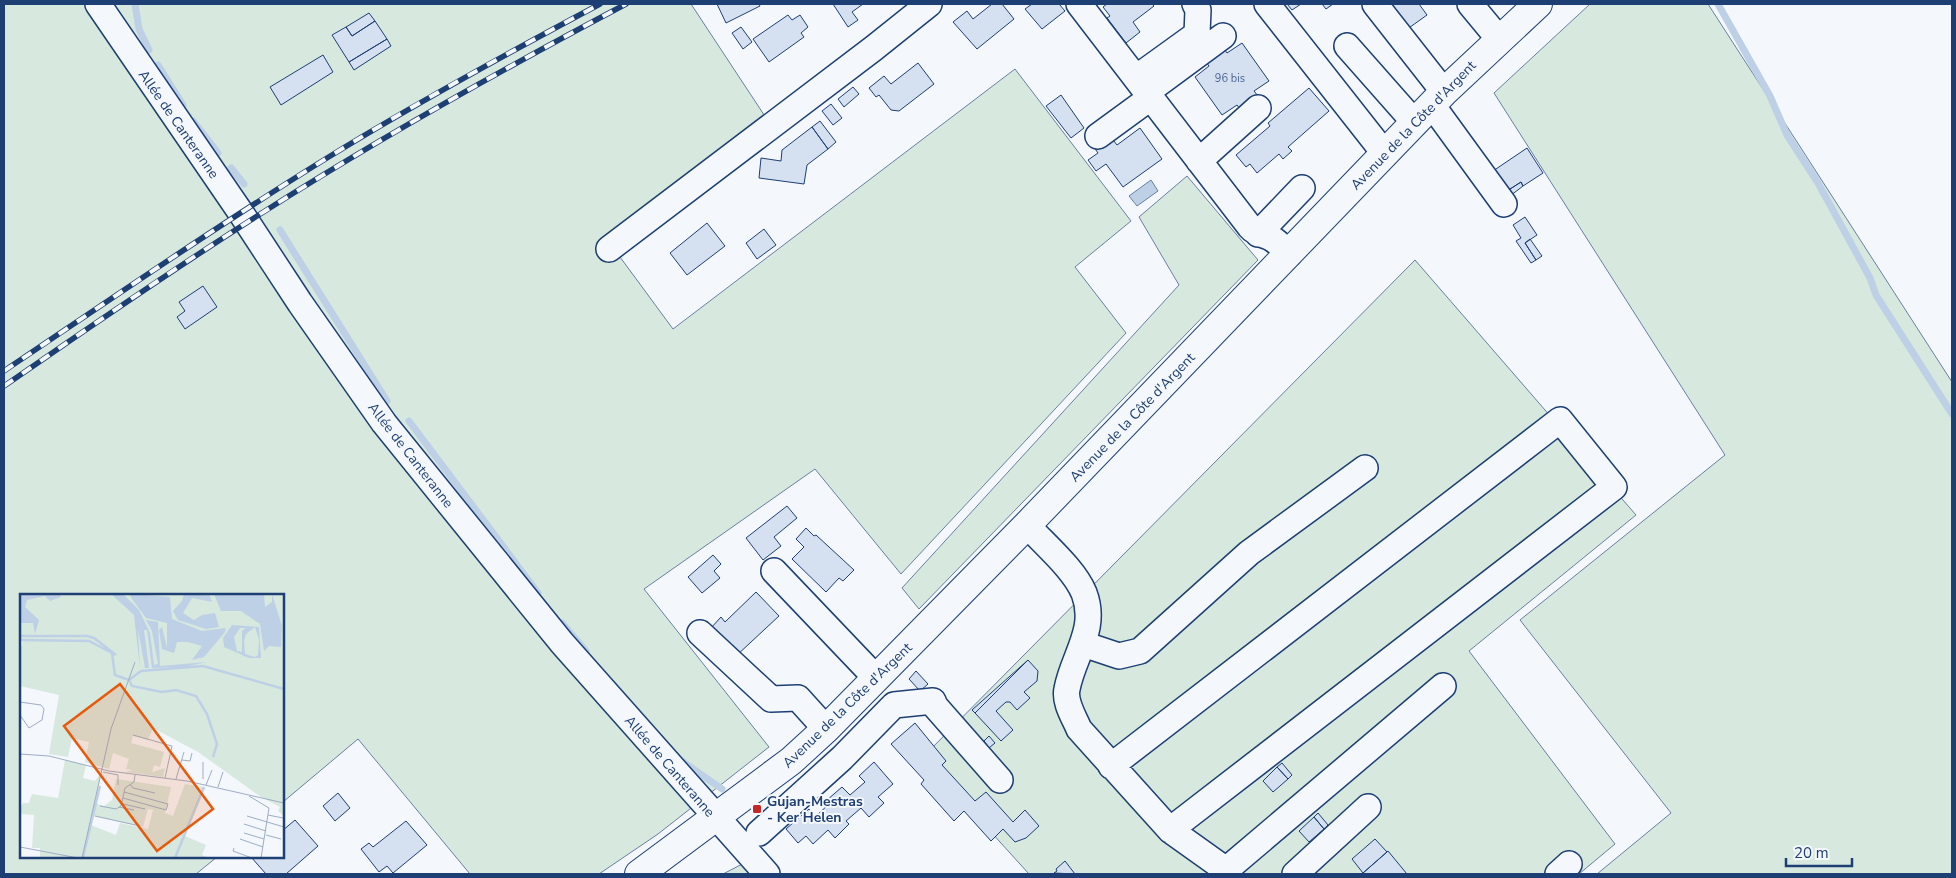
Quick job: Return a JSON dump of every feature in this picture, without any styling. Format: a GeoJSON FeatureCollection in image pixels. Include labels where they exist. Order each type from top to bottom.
{"type":"FeatureCollection","features":[{"type":"Feature","properties":{"kind":"main road","name":"Avenue de la Côte d'Argent"},"geometry":{"type":"LineString","coordinates":[[639,874],[792,762],[1027,525],[1431,107],[1499,39],[1538,4]]}},
{"type":"Feature","properties":{"kind":"street","name":"Allée de Canteranne"},"geometry":{"type":"LineString","coordinates":[[98,4],[300,303],[384,422],[562,643],[767,874]]}},
{"type":"Feature","properties":{"kind":"street"},"geometry":{"type":"LineString","coordinates":[[609,249],[929,4]]}},
{"type":"Feature","properties":{"kind":"street"},"geometry":{"type":"LineString","coordinates":[[1079,4],[1250,227],[1258,234],[1268,236],[1277,242],[1289,254]]}},
{"type":"Feature","properties":{"kind":"street"},"geometry":{"type":"LineString","coordinates":[[1098,136],[1196,34],[1198,10],[1195,4]]}},
{"type":"Feature","properties":{"kind":"street"},"geometry":{"type":"LineString","coordinates":[[1267,4],[1385,154]]}},
{"type":"Feature","properties":{"kind":"street"},"geometry":{"type":"LineString","coordinates":[[1375,4],[1431,107],[1504,204]]}},
{"type":"Feature","properties":{"kind":"street"},"geometry":{"type":"LineString","coordinates":[[1470,4],[1499,39]]}},
{"type":"Feature","properties":{"kind":"street"},"geometry":{"type":"LineString","coordinates":[[1144,89],[1224,36]]}},
{"type":"Feature","properties":{"kind":"street"},"geometry":{"type":"LineString","coordinates":[[1348,46],[1431,107]]}},
{"type":"Feature","properties":{"kind":"street"},"geometry":{"type":"LineString","coordinates":[[1199,161],[1258,108]]}},
{"type":"Feature","properties":{"kind":"street"},"geometry":{"type":"LineString","coordinates":[[1258,234],[1302,188]]}},
{"type":"Feature","properties":{"kind":"street"},"geometry":{"type":"LineString","coordinates":[[1111,766],[1560,420],[1614,487],[1170,830]]}},
{"type":"Feature","properties":{"kind":"street"},"geometry":{"type":"LineString","coordinates":[[1082,644],[1119,656],[1140,651],[1249,553],[1365,468]]}},
{"type":"Feature","properties":{"kind":"street"},"geometry":{"type":"LineString","coordinates":[[1027,525],[1074,576],[1084,593],[1089,614],[1082,644],[1066,690],[1070,709],[1079,729],[1170,830],[1226,872],[1443,686]]}},
{"type":"Feature","properties":{"kind":"street"},"geometry":{"type":"LineString","coordinates":[[774,571],[894,705]]}},
{"type":"Feature","properties":{"kind":"street"},"geometry":{"type":"LineString","coordinates":[[700,633],[771,699],[798,698],[826,729]]}},
{"type":"Feature","properties":{"kind":"street"},"geometry":{"type":"LineString","coordinates":[[759,833],[842,758],[894,705],[932,701],[1000,780]]}},
{"type":"Feature","properties":{"kind":"street"},"geometry":{"type":"LineString","coordinates":[[1295,874],[1368,807]]}},
{"type":"Feature","properties":{"kind":"shaded area"},"geometry":{"type":"Polygon","coordinates":[[[4,4],[691,4],[776,133],[620,257],[673,329],[1015,69],[1131,221],[1075,267],[1126,333],[901,574],[815,469],[644,589],[769,747],[658,834],[599,874],[470,874],[358,739],[284,801],[284,594],[20,594],[20,858],[216,858],[196,874],[4,874],[4,4]]]}},
{"type":"Feature","properties":{"kind":"shaded area"},"geometry":{"type":"Polygon","coordinates":[[[1590,4],[1708,4],[1952,382],[1952,874],[1597,874],[1671,813],[1520,620],[1725,455],[1494,93],[1590,4]]]}},
{"type":"Feature","properties":{"kind":"shaded area"},"geometry":{"type":"Polygon","coordinates":[[[1187,176],[1258,260],[919,609],[902,588],[1179,285],[1139,217],[1187,176]]]}},
{"type":"Feature","properties":{"kind":"shaded area"},"geometry":{"type":"Polygon","coordinates":[[[1415,260],[1636,515],[1469,651],[1615,844],[1579,874],[1029,874],[923,757],[1415,260]]]}},
{"type":"Feature","properties":{"kind":"shaded area"},"geometry":{"type":"Polygon","coordinates":[[[748,861],[760,874],[723,874],[748,861]]]}},
{"type":"Feature","properties":{"kind":"water"},"geometry":{"type":"Polygon","coordinates":[[[1151,180],[1158,191],[1137,206],[1129,196],[1151,180]]]}},
{"type":"Feature","properties":{"kind":"building"},"geometry":{"type":"Polygon","coordinates":[[[717,4],[759,4],[760,6],[726,23],[717,4]]]}},
{"type":"Feature","properties":{"kind":"building"},"geometry":{"type":"Polygon","coordinates":[[[833,4],[863,4],[852,12],[858,20],[848,27],[833,4]]]}},
{"type":"Feature","properties":{"kind":"building"},"geometry":{"type":"Polygon","coordinates":[[[992,4],[1002,4],[1014,19],[977,49],[953,22],[967,11],[973,19],[992,4]]]}},
{"type":"Feature","properties":{"kind":"building"},"geometry":{"type":"Polygon","coordinates":[[[1032,4],[1059,4],[1065,11],[1042,29],[1025,9],[1032,4]]]}},
{"type":"Feature","properties":{"kind":"building"},"geometry":{"type":"Polygon","coordinates":[[[1107,4],[1152,4],[1154,6],[1133,22],[1140,32],[1126,43],[1107,18],[1110,16],[1103,7],[1107,4]]]}},
{"type":"Feature","properties":{"kind":"building"},"geometry":{"type":"Polygon","coordinates":[[[1287,4],[1301,4],[1292,10],[1287,4]]]}},
{"type":"Feature","properties":{"kind":"building"},"geometry":{"type":"Polygon","coordinates":[[[1322,4],[1333,4],[1326,9],[1322,4]]]}},
{"type":"Feature","properties":{"kind":"building"},"geometry":{"type":"Polygon","coordinates":[[[1386,4],[1419,4],[1427,15],[1406,30],[1386,4]]]}},
{"type":"Feature","properties":{"kind":"building"},"geometry":{"type":"Polygon","coordinates":[[[369,13],[375,21],[352,36],[346,27],[369,13]]]}},
{"type":"Feature","properties":{"kind":"building"},"geometry":{"type":"Polygon","coordinates":[[[788,15],[792,20],[800,15],[808,27],[801,33],[804,37],[769,62],[753,39],[788,15]]]}},
{"type":"Feature","properties":{"kind":"building"},"geometry":{"type":"Polygon","coordinates":[[[375,21],[387,39],[349,62],[332,35],[346,27],[352,36],[375,21]]]}},
{"type":"Feature","properties":{"kind":"building"},"geometry":{"type":"Polygon","coordinates":[[[741,27],[752,42],[743,49],[732,33],[741,27]]]}},
{"type":"Feature","properties":{"kind":"building"},"geometry":{"type":"Polygon","coordinates":[[[387,39],[391,46],[354,70],[349,62],[387,39]]]}},
{"type":"Feature","properties":{"kind":"building"},"geometry":{"type":"Polygon","coordinates":[[[1242,43],[1269,81],[1254,91],[1258,96],[1240,109],[1237,105],[1222,115],[1195,77],[1209,66],[1206,62],[1224,49],[1227,53],[1242,43]]]}},
{"type":"Feature","properties":{"kind":"building"},"geometry":{"type":"Polygon","coordinates":[[[323,55],[333,72],[281,105],[270,87],[323,55]]]}},
{"type":"Feature","properties":{"kind":"building"},"geometry":{"type":"Polygon","coordinates":[[[918,63],[934,84],[899,111],[891,110],[879,95],[876,97],[869,88],[884,76],[891,84],[918,63]]]}},
{"type":"Feature","properties":{"kind":"building"},"geometry":{"type":"Polygon","coordinates":[[[853,87],[859,94],[844,107],[838,99],[853,87]]]}},
{"type":"Feature","properties":{"kind":"building"},"geometry":{"type":"Polygon","coordinates":[[[1309,88],[1329,111],[1288,147],[1292,151],[1283,159],[1279,154],[1257,173],[1250,164],[1246,167],[1236,155],[1270,126],[1268,123],[1309,88]]]}},
{"type":"Feature","properties":{"kind":"building"},"geometry":{"type":"Polygon","coordinates":[[[1061,95],[1084,128],[1071,138],[1046,106],[1061,95]]]}},
{"type":"Feature","properties":{"kind":"building"},"geometry":{"type":"Polygon","coordinates":[[[831,104],[842,118],[833,125],[822,111],[831,104]]]}},
{"type":"Feature","properties":{"kind":"building"},"geometry":{"type":"Polygon","coordinates":[[[820,121],[836,142],[828,149],[812,127],[820,121]]]}},
{"type":"Feature","properties":{"kind":"building"},"geometry":{"type":"Polygon","coordinates":[[[812,127],[828,149],[807,165],[804,184],[759,178],[761,158],[781,161],[782,150],[812,127]]]}},
{"type":"Feature","properties":{"kind":"building"},"geometry":{"type":"Polygon","coordinates":[[[1140,128],[1162,159],[1123,187],[1106,164],[1096,171],[1088,160],[1098,153],[1091,143],[1107,132],[1117,145],[1140,128]]]}},
{"type":"Feature","properties":{"kind":"building"},"geometry":{"type":"Polygon","coordinates":[[[1527,148],[1543,173],[1523,186],[1521,182],[1507,191],[1493,171],[1527,148]]]}},
{"type":"Feature","properties":{"kind":"building"},"geometry":{"type":"Polygon","coordinates":[[[1521,182],[1523,186],[1510,196],[1507,191],[1521,182]]]}},
{"type":"Feature","properties":{"kind":"building"},"geometry":{"type":"Polygon","coordinates":[[[1525,217],[1537,235],[1525,243],[1536,260],[1531,263],[1516,241],[1521,238],[1513,225],[1525,217]]]}},
{"type":"Feature","properties":{"kind":"building"},"geometry":{"type":"Polygon","coordinates":[[[707,223],[725,246],[687,275],[670,253],[707,223]]]}},
{"type":"Feature","properties":{"kind":"building"},"geometry":{"type":"Polygon","coordinates":[[[764,229],[776,245],[757,259],[746,243],[764,229]]]}},
{"type":"Feature","properties":{"kind":"building"},"geometry":{"type":"Polygon","coordinates":[[[1530,239],[1542,256],[1536,260],[1525,243],[1530,239]]]}},
{"type":"Feature","properties":{"kind":"building"},"geometry":{"type":"Polygon","coordinates":[[[203,286],[217,307],[185,329],[177,317],[185,311],[179,302],[203,286]]]}},
{"type":"Feature","properties":{"kind":"building"},"geometry":{"type":"Polygon","coordinates":[[[787,506],[797,518],[774,537],[781,546],[763,560],[746,538],[787,506]]]}},
{"type":"Feature","properties":{"kind":"building"},"geometry":{"type":"Polygon","coordinates":[[[806,528],[854,570],[843,581],[839,578],[826,592],[792,559],[804,547],[796,539],[806,528]]]}},
{"type":"Feature","properties":{"kind":"building"},"geometry":{"type":"Polygon","coordinates":[[[713,555],[721,564],[714,571],[720,578],[702,593],[688,577],[713,555]]]}},
{"type":"Feature","properties":{"kind":"building"},"geometry":{"type":"Polygon","coordinates":[[[756,592],[779,616],[736,656],[710,629],[721,617],[725,622],[756,592]]]}},
{"type":"Feature","properties":{"kind":"building"},"geometry":{"type":"Polygon","coordinates":[[[1028,660],[1038,671],[1037,681],[1024,692],[1030,698],[1017,710],[1010,702],[1006,702],[996,711],[1013,730],[1001,741],[975,713],[1028,660]]]}},
{"type":"Feature","properties":{"kind":"building"},"geometry":{"type":"Polygon","coordinates":[[[1028,660],[975,713],[972,710],[1028,660]]]}},
{"type":"Feature","properties":{"kind":"building"},"geometry":{"type":"Polygon","coordinates":[[[916,671],[928,684],[920,691],[909,679],[916,671]]]}},
{"type":"Feature","properties":{"kind":"building"},"geometry":{"type":"Polygon","coordinates":[[[915,723],[946,761],[942,765],[975,801],[986,792],[1013,822],[1025,810],[1039,826],[1026,838],[1015,842],[1003,829],[991,841],[964,811],[954,821],[921,784],[924,780],[891,744],[915,723]]]}},
{"type":"Feature","properties":{"kind":"building"},"geometry":{"type":"Polygon","coordinates":[[[989,736],[995,743],[989,748],[984,741],[989,736]]]}},
{"type":"Feature","properties":{"kind":"building"},"geometry":{"type":"Polygon","coordinates":[[[874,762],[893,784],[878,797],[884,803],[869,817],[861,808],[846,821],[849,824],[835,838],[828,830],[813,844],[806,836],[798,843],[786,829],[809,809],[815,817],[830,803],[827,800],[842,787],[850,795],[865,782],[859,776],[874,762]]]}},
{"type":"Feature","properties":{"kind":"building"},"geometry":{"type":"Polygon","coordinates":[[[1282,763],[1292,775],[1288,779],[1277,767],[1282,763]]]}},
{"type":"Feature","properties":{"kind":"building"},"geometry":{"type":"Polygon","coordinates":[[[1277,767],[1288,779],[1273,792],[1263,781],[1277,767]]]}},
{"type":"Feature","properties":{"kind":"building"},"geometry":{"type":"Polygon","coordinates":[[[338,793],[350,808],[335,821],[323,806],[338,793]]]}},
{"type":"Feature","properties":{"kind":"building"},"geometry":{"type":"Polygon","coordinates":[[[1318,813],[1328,825],[1324,829],[1314,817],[1318,813]]]}},
{"type":"Feature","properties":{"kind":"building"},"geometry":{"type":"Polygon","coordinates":[[[1314,817],[1324,829],[1309,842],[1299,831],[1314,817]]]}},
{"type":"Feature","properties":{"kind":"building"},"geometry":{"type":"Polygon","coordinates":[[[295,820],[318,846],[286,874],[266,874],[252,858],[284,858],[284,829],[295,820]]]}},
{"type":"Feature","properties":{"kind":"building"},"geometry":{"type":"Polygon","coordinates":[[[406,821],[427,845],[393,873],[387,866],[379,872],[361,849],[369,843],[373,847],[406,821]]]}},
{"type":"Feature","properties":{"kind":"building"},"geometry":{"type":"Polygon","coordinates":[[[1375,839],[1387,852],[1363,873],[1352,859],[1375,839]]]}},
{"type":"Feature","properties":{"kind":"building"},"geometry":{"type":"Polygon","coordinates":[[[1388,851],[1407,874],[1363,873],[1388,851]]]}},
{"type":"Feature","properties":{"kind":"building"},"geometry":{"type":"Polygon","coordinates":[[[1065,861],[1075,874],[1054,873],[1065,861]]]}},
{"type":"Feature","properties":{"kind":"waterway"},"geometry":{"type":"LineString","coordinates":[[135,4],[139,29],[149,50]]}},
{"type":"Feature","properties":{"kind":"waterway"},"geometry":{"type":"LineString","coordinates":[[1718,4],[1770,96],[1787,135],[1818,183],[1870,278],[1876,295],[1952,414]]}},
{"type":"Feature","properties":{"kind":"waterway"},"geometry":{"type":"LineString","coordinates":[[158,65],[183,105]]}},
{"type":"Feature","properties":{"kind":"waterway"},"geometry":{"type":"LineString","coordinates":[[193,121],[218,153]]}},
{"type":"Feature","properties":{"kind":"waterway"},"geometry":{"type":"LineString","coordinates":[[231,168],[244,184]]}},
{"type":"Feature","properties":{"kind":"waterway"},"geometry":{"type":"LineString","coordinates":[[280,230],[387,401]]}},
{"type":"Feature","properties":{"kind":"waterway"},"geometry":{"type":"LineString","coordinates":[[409,421],[538,593]]}},
{"type":"Feature","properties":{"kind":"waterway"},"geometry":{"type":"LineString","coordinates":[[562,623],[586,651]]}},
{"type":"Feature","properties":{"kind":"waterway"},"geometry":{"type":"LineString","coordinates":[[679,759],[722,789]]}},
{"type":"Feature","properties":{"kind":"railway"},"geometry":{"type":"LineString","coordinates":[[4,371],[205,236],[327,158],[462,79],[600,4]]}},
{"type":"Feature","properties":{"kind":"railway"},"geometry":{"type":"LineString","coordinates":[[4,386],[166,275],[309,184],[443,104],[626,4]]}},
{"type":"Feature","properties":{"kind":"place","name":"Gujan-Mestras - Ker Helen"},"geometry":{"type":"Point","coordinates":[757,809]}}]}
